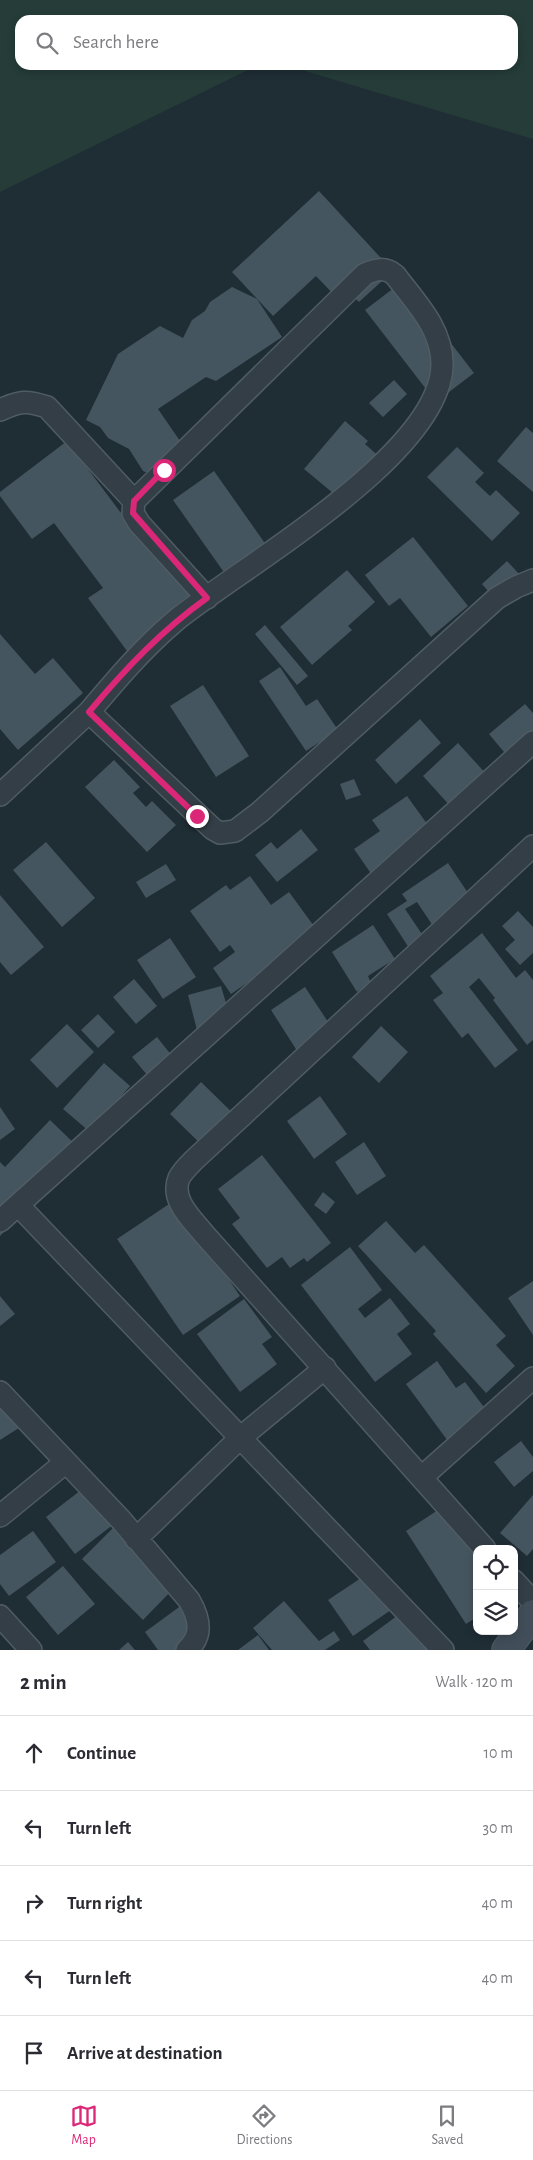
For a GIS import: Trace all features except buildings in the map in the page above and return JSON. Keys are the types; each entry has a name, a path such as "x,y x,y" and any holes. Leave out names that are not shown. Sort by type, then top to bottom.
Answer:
{"main road":[{"path":"506,1650 533,1614"}],"street":[{"path":"0,795 89,712 145,649 175,621 207,598 346,496 382,465 430,408 439,385 442,366 440,340 432,325 395,274 384,269 373,270 365,274 134,501 133,513 139,523 207,598"},
{"path":"0,410 18,402 29,401 47,407 134,501"},
{"path":"89,712 197,816 220,833 230,832 260,812 497,598 533,580"},
{"path":"0,1221 533,742"},
{"path":"482,1545 204,1234 182,1206 178,1197 179,1177 194,1160 533,846"},
{"path":"18,1206 443,1650"},
{"path":"136,1539 240,1438 325,1368"},
{"path":"422,1478 533,1378"},
{"path":"0,1392 136,1539 189,1600 197,1613 197,1636 187,1650"},
{"path":"0,1516 66,1462"},
{"path":"518,1585 533,1602"},
{"path":"0,1616 31,1650"}],"green space":[{"path":"0,0 533,0 533,139 302,70 518,70 518,15 15,15 15,70 248,70 0,192"}],"route":[{"path":"164,470 134,501 133,513 139,523 207,598 175,621 145,649 89,712 197,816"}]}
